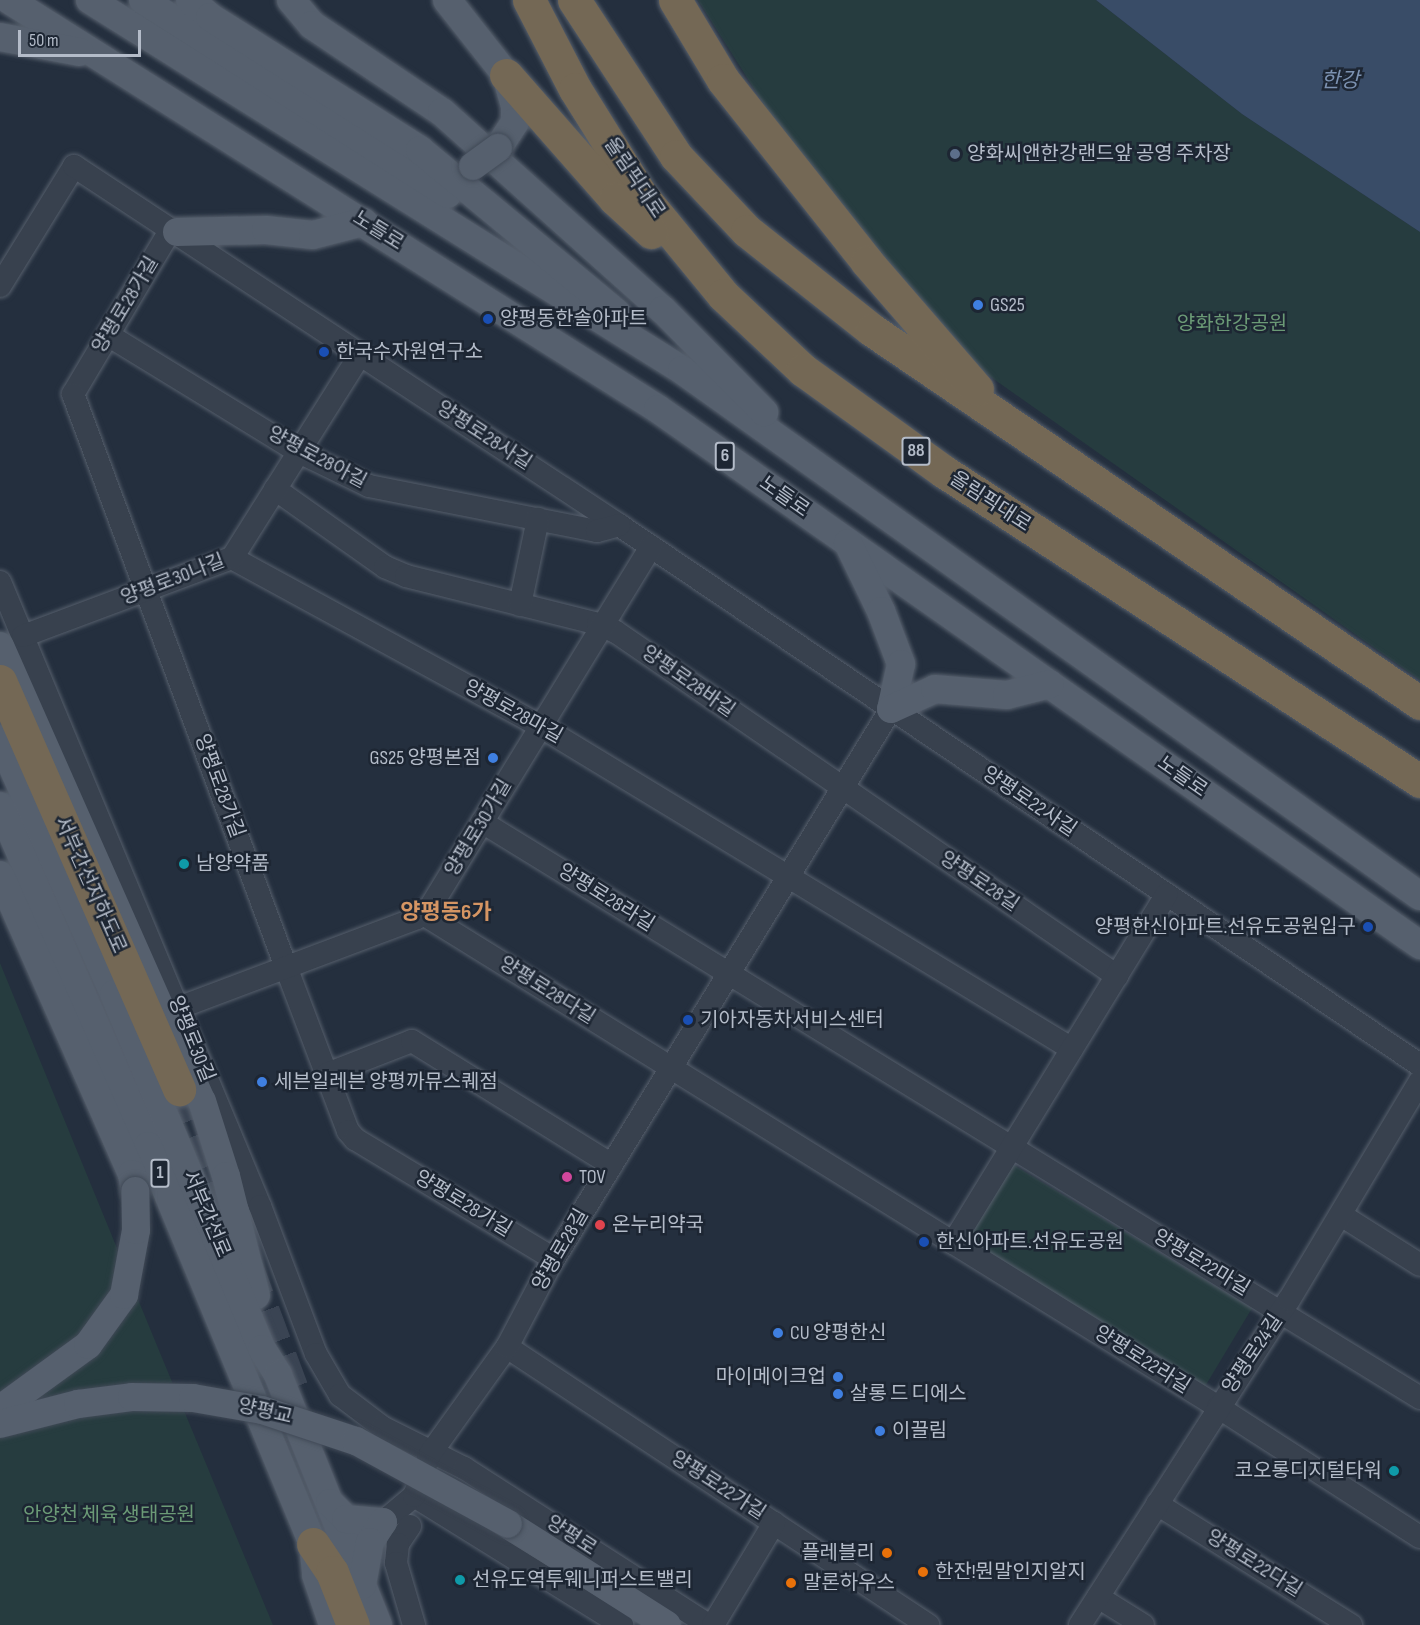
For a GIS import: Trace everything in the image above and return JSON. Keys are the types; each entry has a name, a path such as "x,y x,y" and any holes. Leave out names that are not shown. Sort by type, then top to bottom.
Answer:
{"highway":[{"name":"올림픽대로","path":"529,0 575,89 641,195 723,295 803,370 943,471 1420,781"},
{"path":"574,0 676,156 747,231 872,330 1420,703"},
{"path":"675,0 723,80 867,262 1004,421"},
{"path":"506,75 615,199 723,295"},
{"name":"서부간선지하도로","path":"0,681 179,1089"},
{"path":"313,1544 332,1572 353,1625"}],"main road":[{"name":"노들로","path":"9,0 658,409 1420,945"},
{"name":"노들로","path":"90,0 681,370 1420,896"},
{"path":"143,0 574,276"},
{"path":"190,0 210,17 420,150 574,276 681,370"},
{"path":"291,0 312,26 442,112 663,310 818,467"},
{"path":"420,150 453,164 473,166 498,148 515,122 515,106 506,75 447,0"},
{"path":"0,36 98,56"},
{"path":"174,231 266,230 313,235 363,222"},
{"path":"847,542 881,611 901,664 891,709"},
{"path":"12,641 202,1101 273,1345 278,1375"},
{"path":"891,709 935,689 1007,695 1050,684"},
{"name":"서부간선로","path":"0,739 109,984 262,1349 278,1375 378,1625"},
{"name":"서부간선로","path":"0,806 153,1157 313,1544 316,1575 333,1625"},
{"path":"0,875 129,1167 135,1191 136,1230 124,1295 88,1345 0,1409"},
{"name":"양평교","path":"0,1425 78,1404 132,1397 194,1398 262,1410 356,1440 508,1524"},
{"path":"330,1503 346,1519 397,1524"},
{"path":"362,1585 370,1542 397,1524"},
{"name":"양평로","path":"508,1524 668,1625"}],"street":[{"name":"양평로28사길","path":"0,286 74,166 619,525 891,709"},
{"name":"양평로28가길","path":"174,231 73,394 348,1131 355,1139 554,1259"},
{"name":"양평로28아길","path":"108,335 299,452 369,486 597,531 619,525"},
{"name":"양평로30나길","path":"12,641 232,558 360,355"},
{"name":"양평로28바길","path":"275,489 385,567 406,576 601,626 842,788"},
{"path":"520,605 538,519"},
{"name":"양평로30가길","path":"423,914 651,547"},
{"name":"양평로28마길","path":"232,558 540,726 788,878"},
{"name":"양평로30길","path":"0,582 12,641 178,1008 329,1378 354,1409 430,1454"},
{"name":"양평로28길","path":"414,1497 430,1454 507,1347 554,1259 891,709"},
{"name":"양평로22사길","path":"891,709 1420,1065"},
{"name":"양평로28길","path":"842,788 1117,976"},
{"name":"양평로28라길","path":"482,822 729,974"},
{"path":"788,878 858,916 1072,1049"},
{"path":"953,1243 1167,894"},
{"path":"178,1008 423,914"},
{"name":"양평로28다길","path":"423,914 671,1068"},
{"name":"양평로22마길","path":"729,974 1420,1398"},
{"path":"327,1074 412,1041 612,1165"},
{"name":"양평로22라길","path":"671,1068 1218,1407 1420,1537"},
{"name":"양평로24길","path":"1080,1625 1341,1215 1420,1081"},
{"path":"1341,1215 1420,1265"},
{"name":"양평로22가길","path":"507,1347 928,1625"},
{"name":"양평로","path":"430,1454 464,1468 709,1625"},
{"path":"414,1625 396,1563 397,1524 414,1497 622,1625"},
{"name":"양평로22다길","path":"1157,1504 1351,1625"},
{"path":"713,1625 774,1523"},
{"path":"1098,1597 1143,1625"}],"green space":[{"name":"양화한강공원","path":"698,0 1096,0 1242,114 1420,232 1420,680 954,351 782,133"},
{"name":"안양천 체육 생태공원","path":"0,963 158,1348 273,1625 0,1625"},
{"path":"1012,1164 1252,1308 1202,1392 962,1248"}],"water":[{"name":"한강","path":"1096,0 1420,0 1420,232 1242,114"}],"tunnel":[{"path":"179,1089 220,1197"},
{"path":"246,1265 292,1388"}],"place":[{"name":"양화씨앤한강랜드앞 공영 주차장","path":"955,154"},
{"name":"GS25","path":"978,305"},
{"name":"양평동한솔아파트","path":"488,319"},
{"name":"한국수자원연구소","path":"324,352"},
{"name":"GS25 양평본점","path":"493,758"},
{"name":"남양약품","path":"184,864"},
{"name":"양평한신아파트.선유도공원입구","path":"1368,927"},
{"name":"기아자동차서비스센터","path":"688,1020"},
{"name":"세븐일레븐 양평까뮤스퀘점","path":"262,1082"},
{"name":"TOV","path":"567,1177"},
{"name":"온누리약국","path":"600,1225"},
{"name":"한신아파트.선유도공원","path":"924,1242"},
{"name":"CU 양평한신","path":"778,1333"},
{"name":"마이메이크업","path":"838,1377"},
{"name":"살롱 드 디에스","path":"838,1394"},
{"name":"이끌림","path":"880,1431"},
{"name":"코오롱디지털타워","path":"1394,1471"},
{"name":"플레블리","path":"887,1553"},
{"name":"한잔!뭔말인지알지","path":"923,1572"},
{"name":"선유도역투웨니퍼스트밸리","path":"460,1580"},
{"name":"말론하우스","path":"791,1583"}],"district":[{"name":"양평동6가","path":"446,913"}]}
